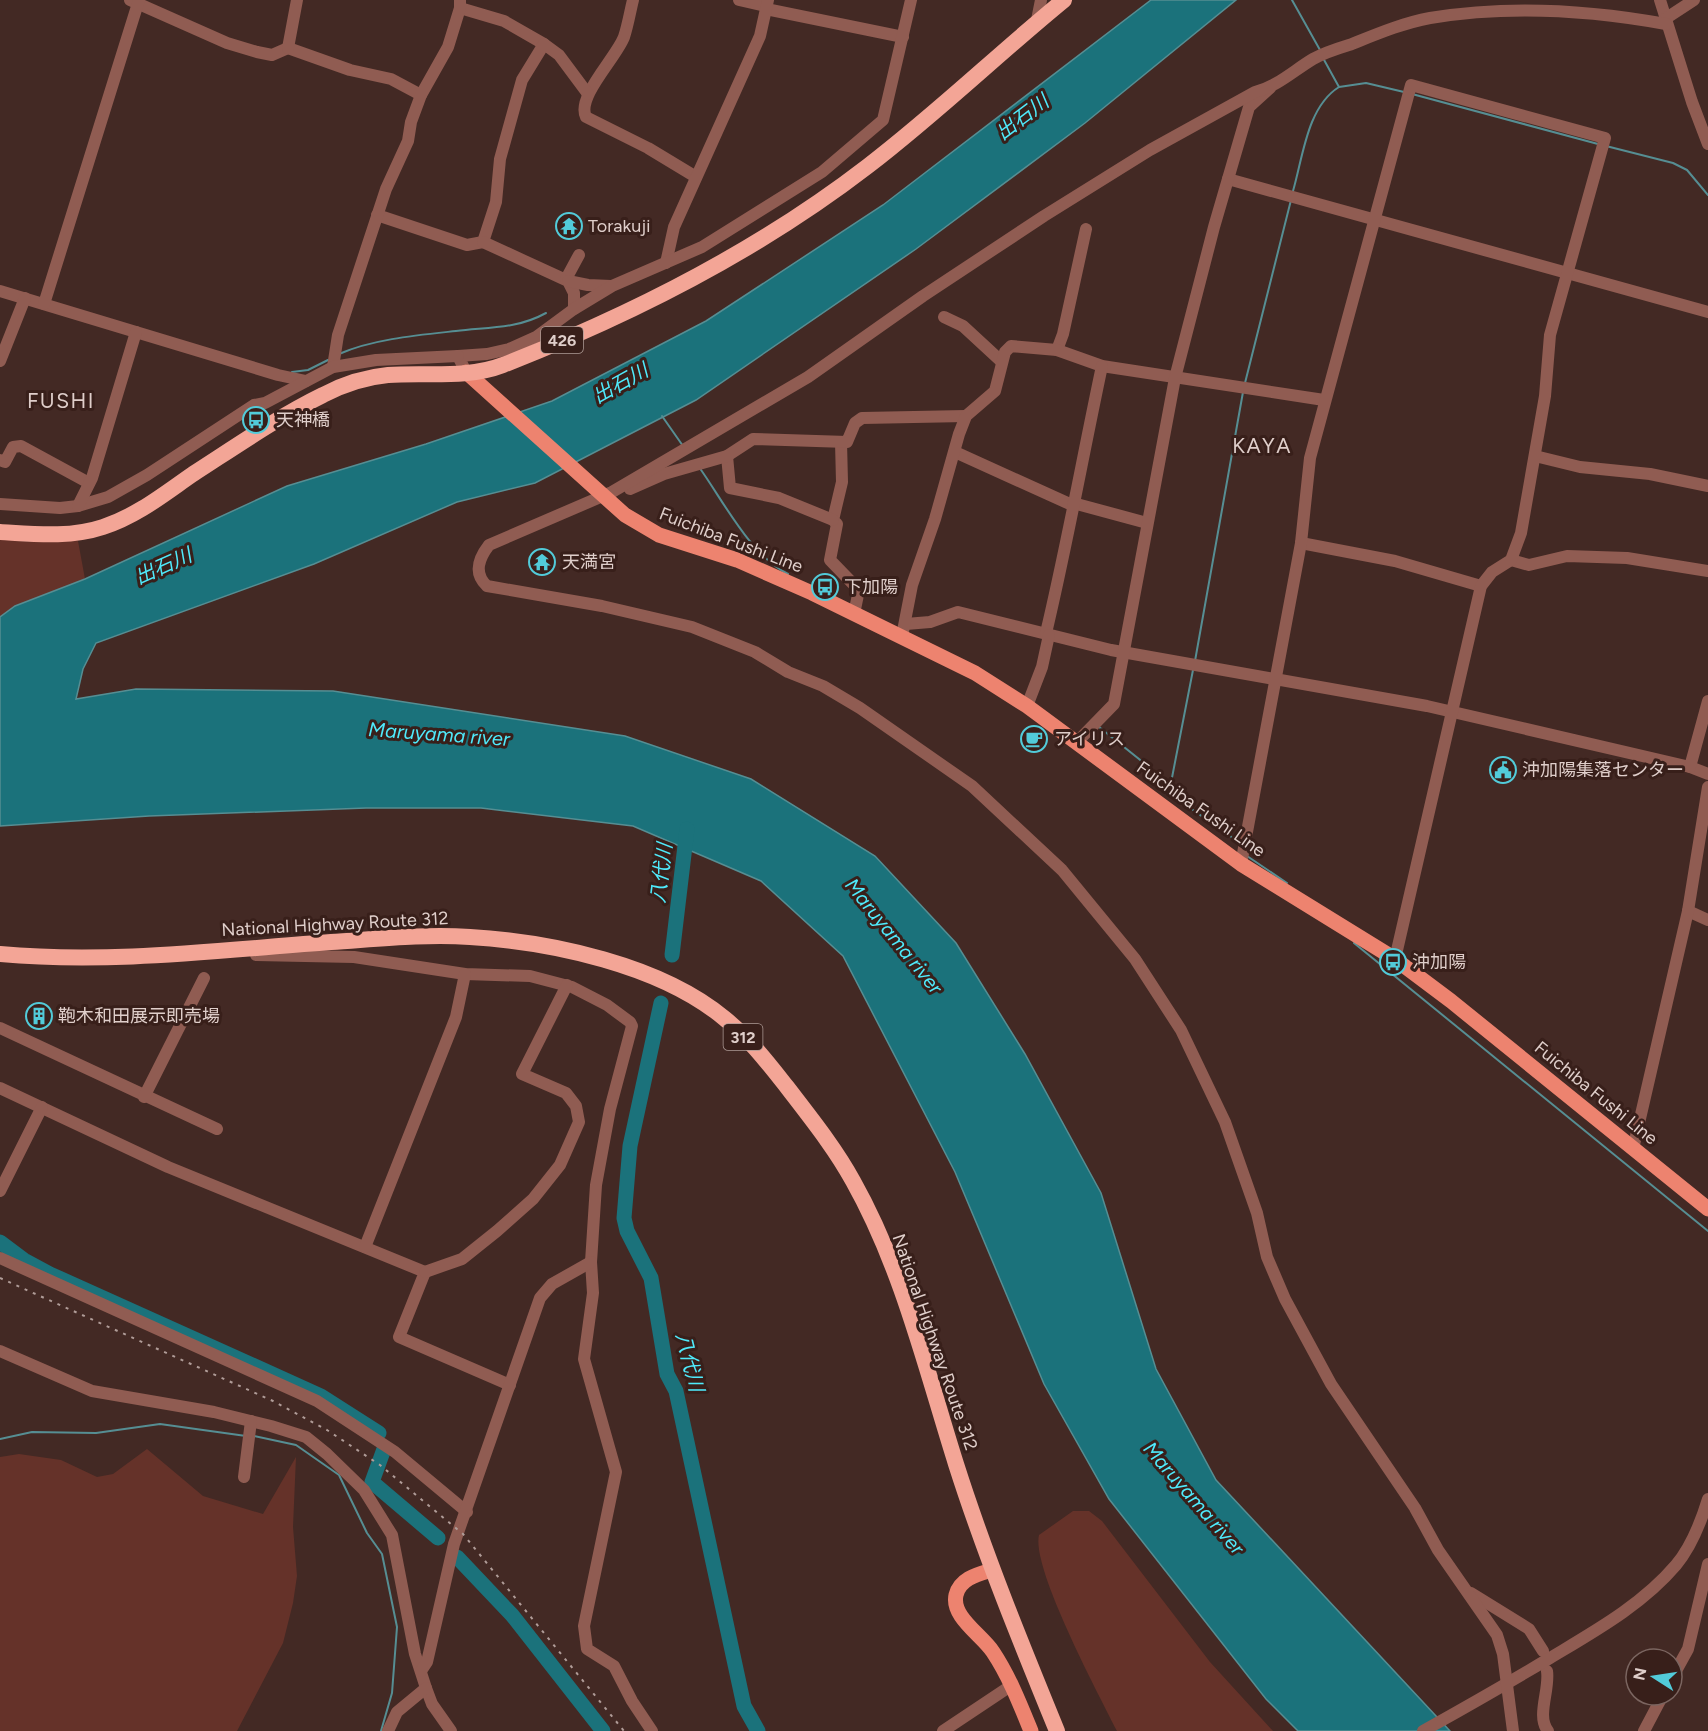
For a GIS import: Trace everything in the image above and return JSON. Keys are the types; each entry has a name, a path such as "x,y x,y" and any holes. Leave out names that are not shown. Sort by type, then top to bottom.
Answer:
{"highway":[{"name":"426","path":"0,532 58,535 104,527 158,500 208,465 325,394 356,382 388,375 466,372 500,367 584,330 738,253 867,167 917,128 1064,0"},
{"name":"National Highway Route 312","path":"0,954 116,958 419,936 470,937 516,942 571,952 633,971 669,986 724,1018 772,1069 803,1107 833,1150 863,1200 901,1291 992,1569 1057,1731"}],"main road":[{"name":"Fuichiba Fushi Line","path":"466,372 603,492 625,515 659,535 737,560 854,614 903,631 1027,706 1241,864 1395,959 1451,1001 1708,1209"},
{"path":"992,1569 970,1577 962,1584 956,1594 956,1606 992,1651 1012,1685 1031,1731"}],"street":[{"path":"288,48 297,0"},
{"path":"633,0 623,38 588,94 584,113 586,117 648,148 666,162 696,177"},
{"path":"739,0 903,37"},
{"path":"0,504 39,508 78,506 108,497 147,475 254,405 265,403 333,367 376,360 487,354 509,349 543,333 574,309 612,286 718,238 822,172 884,120 911,0"},
{"path":"1036,24 1041,0"},
{"path":"1660,0 1708,144"},
{"path":"1077,742 1114,704 1175,378 1249,107 1271,88 1314,58 1378,33 1428,18 1492,11 1590,12 1666,21 1694,0"},
{"path":"44,304 136,1 227,43 272,55 288,48 350,70 391,79 421,95"},
{"path":"333,367 338,335 377,215 408,141 411,122 421,95 448,47 460,4 504,21 559,54 588,94"},
{"path":"666,263 674,227 760,36 767,5"},
{"path":"483,242 496,202 500,159 522,80 544,44"},
{"path":"1241,864 1301,543 1310,458 1411,86 1605,138 1550,335 1545,396 1521,532 1511,560 1492,572 1481,586 1395,959"},
{"path":"1271,88 1255,92 1150,150 923,296 808,377 603,492 489,545 479,562 482,581 487,586 602,606 692,627 755,652 788,672 823,686 972,786 1049,855 1083,893 1135,959 1181,1030 1225,1122 1257,1213 1267,1257 1285,1299 1331,1384 1415,1508 1438,1550 1497,1635 1513,1731"},
{"path":"1228,179 1708,312"},
{"path":"377,215 467,245 483,242 567,280 588,285 612,286"},
{"path":"1057,350 1063,334 1086,229"},
{"path":"567,280 579,255"},
{"path":"567,280 574,293 574,309"},
{"path":"0,291 306,381"},
{"path":"0,361 25,298"},
{"path":"944,317 963,326 1002,362"},
{"path":"78,506 88,483 136,332"},
{"path":"1324,400 1102,366 1057,350 1011,346 1002,362 995,391 966,416 912,585 903,631 958,612 995,623 1125,651 1452,712 1690,767 1708,774"},
{"path":"458,356 466,372"},
{"path":"1027,706 1038,678 1102,366"},
{"path":"603,492 623,492 664,474 727,456 753,439 847,442 855,423 861,418 966,416"},
{"path":"833,520 842,482 841,442"},
{"path":"0,460 5,462 13,447 21,446 88,483"},
{"path":"955,452 1072,504 1147,523"},
{"path":"727,456 730,488 779,498 833,520 837,524 830,560 859,590 854,614"},
{"path":"1535,456 1580,467 1650,474 1708,486"},
{"path":"1301,543 1395,561 1481,586"},
{"path":"1511,560 1529,565 1567,556 1627,558 1708,571"},
{"path":"1690,767 1708,700"},
{"path":"1633,1149 1688,911 1708,786"},
{"path":"1688,911 1708,920"},
{"path":"242,949 252,955 354,957 465,974 530,976 567,985 621,1013 632,1026 610,1109 596,1185 591,1262 593,1293 584,1359 616,1472 584,1626 584,1639 587,1649 614,1666 632,1701 652,1731"},
{"path":"364,1247 456,1017 465,974"},
{"path":"144,1097 204,978"},
{"path":"0,1088 168,1167 425,1272 462,1258 497,1232 533,1199 561,1161 579,1122 576,1106 566,1093 522,1074 567,985"},
{"path":"0,1028 217,1129"},
{"path":"0,1191 42,1107"},
{"path":"0,1258 317,1401 395,1452 467,1512"},
{"path":"421,1671 427,1662 454,1544 540,1298 552,1284 591,1262"},
{"path":"425,1272 399,1337 510,1385"},
{"path":"0,1351 92,1390 251,1421 306,1437 350,1474 364,1490 392,1535 426,1688 432,1704 451,1731"},
{"path":"244,1477 251,1421"},
{"path":"1423,1731 1616,1618 1651,1589 1676,1564 1695,1534 1708,1499"},
{"path":"1695,1534 1708,1538"},
{"path":"1684,1656 1688,1649 1708,1564"},
{"path":"1469,1592 1529,1629 1542,1652"},
{"path":"1547,1671 1548,1685 1543,1718 1548,1731"},
{"path":"943,1731 1012,1685"},
{"path":"388,1731 397,1712 426,1688"},
{"path":"1644,1731 1657,1707"}],"shaded area":[{"path":"0,539 28,542 78,541 85,579 15,606 0,617"},
{"path":"147,1449 203,1496 263,1514 296,1457 293,1527 297,1576 283,1643 237,1731 0,1731 0,1457 19,1454 61,1460 97,1477 113,1474"},
{"path":"1073,1511 1089,1511 1102,1521 1210,1662 1273,1731 1117,1731 1055,1602 1039,1551 1039,1535"}],"water":[{"path":"1151,0 1236,0 1085,123 916,249 696,400 535,483 457,502 314,564 96,643 83,669 76,699 136,689 333,691 625,736 751,779 875,856 956,943 1025,1054 1101,1193 1156,1369 1216,1480 1450,1731 1298,1731 1266,1699 1109,1499 1044,1384 955,1172 843,956 761,881 633,826 481,808 366,808 149,816 0,826 0,617 15,606 85,579 287,486 426,444 552,401 706,321 883,205"}],"waterway":[{"path":"1292,0 1320,50"},
{"path":"1323,58 1339,87 1366,83 1404,92"},
{"path":"1293,191 1313,120 1328,96 1339,87"},
{"path":"1412,94 1598,144"},
{"path":"1606,146 1673,163 1687,170 1708,195"},
{"path":"1245,383 1291,200"},
{"path":"339,354 396,338 513,325 546,313"},
{"path":"292,372 308,370 328,360"},
{"path":"1195,661 1243,392"},
{"path":"662,416 683,446"},
{"path":"699,467 750,541 774,565 788,574"},
{"path":"1169,793 1193,670"},
{"path":"1099,727 1149,767 1146,777 1240,843"},
{"name":"八代川","path":"672,955 687,829"},
{"path":"1247,856 1287,883"},
{"path":"1354,943 1708,1231"},
{"name":"八代川","path":"661,1003 630,1146 624,1218 627,1231 651,1278 667,1374 676,1391 744,1706 758,1731"},
{"path":"0,1242 24,1260 50,1274 321,1396 379,1433"},
{"path":"0,1439 32,1432 96,1433 160,1424 246,1436"},
{"path":"254,1436 296,1445 339,1475 367,1533 382,1554 397,1627 392,1693 381,1731"},
{"path":"384,1449 372,1482 438,1538"},
{"path":"457,1557 512,1615 603,1731"}],"railway":[{"path":"0,1278 273,1401 327,1430 380,1465 463,1534 624,1731"}],"place":[{"name":"Torakuji","path":"569,226"},
{"name":"天神橋","path":"256,420"},
{"name":"天満宮","path":"542,562"},
{"name":"下加陽","path":"825,587"},
{"name":"アイリス","path":"1034,739"},
{"name":"沖加陽集落センター","path":"1503,770"},
{"name":"沖加陽","path":"1393,962"},
{"name":"鞄木和田展示即売場","path":"39,1016"}],"district":[{"name":"FUSHI","path":"61,400"},
{"name":"KAYA","path":"1262,445"}],"water label":[{"name":"出石川","path":"1022,117"},
{"name":"出石川","path":"620,383"},
{"name":"出石川","path":"163,566"},
{"name":"Maruyama river","path":"439,734"},
{"name":"Maruyama river","path":"894,936"},
{"name":"Maruyama river","path":"1194,1498"}]}
